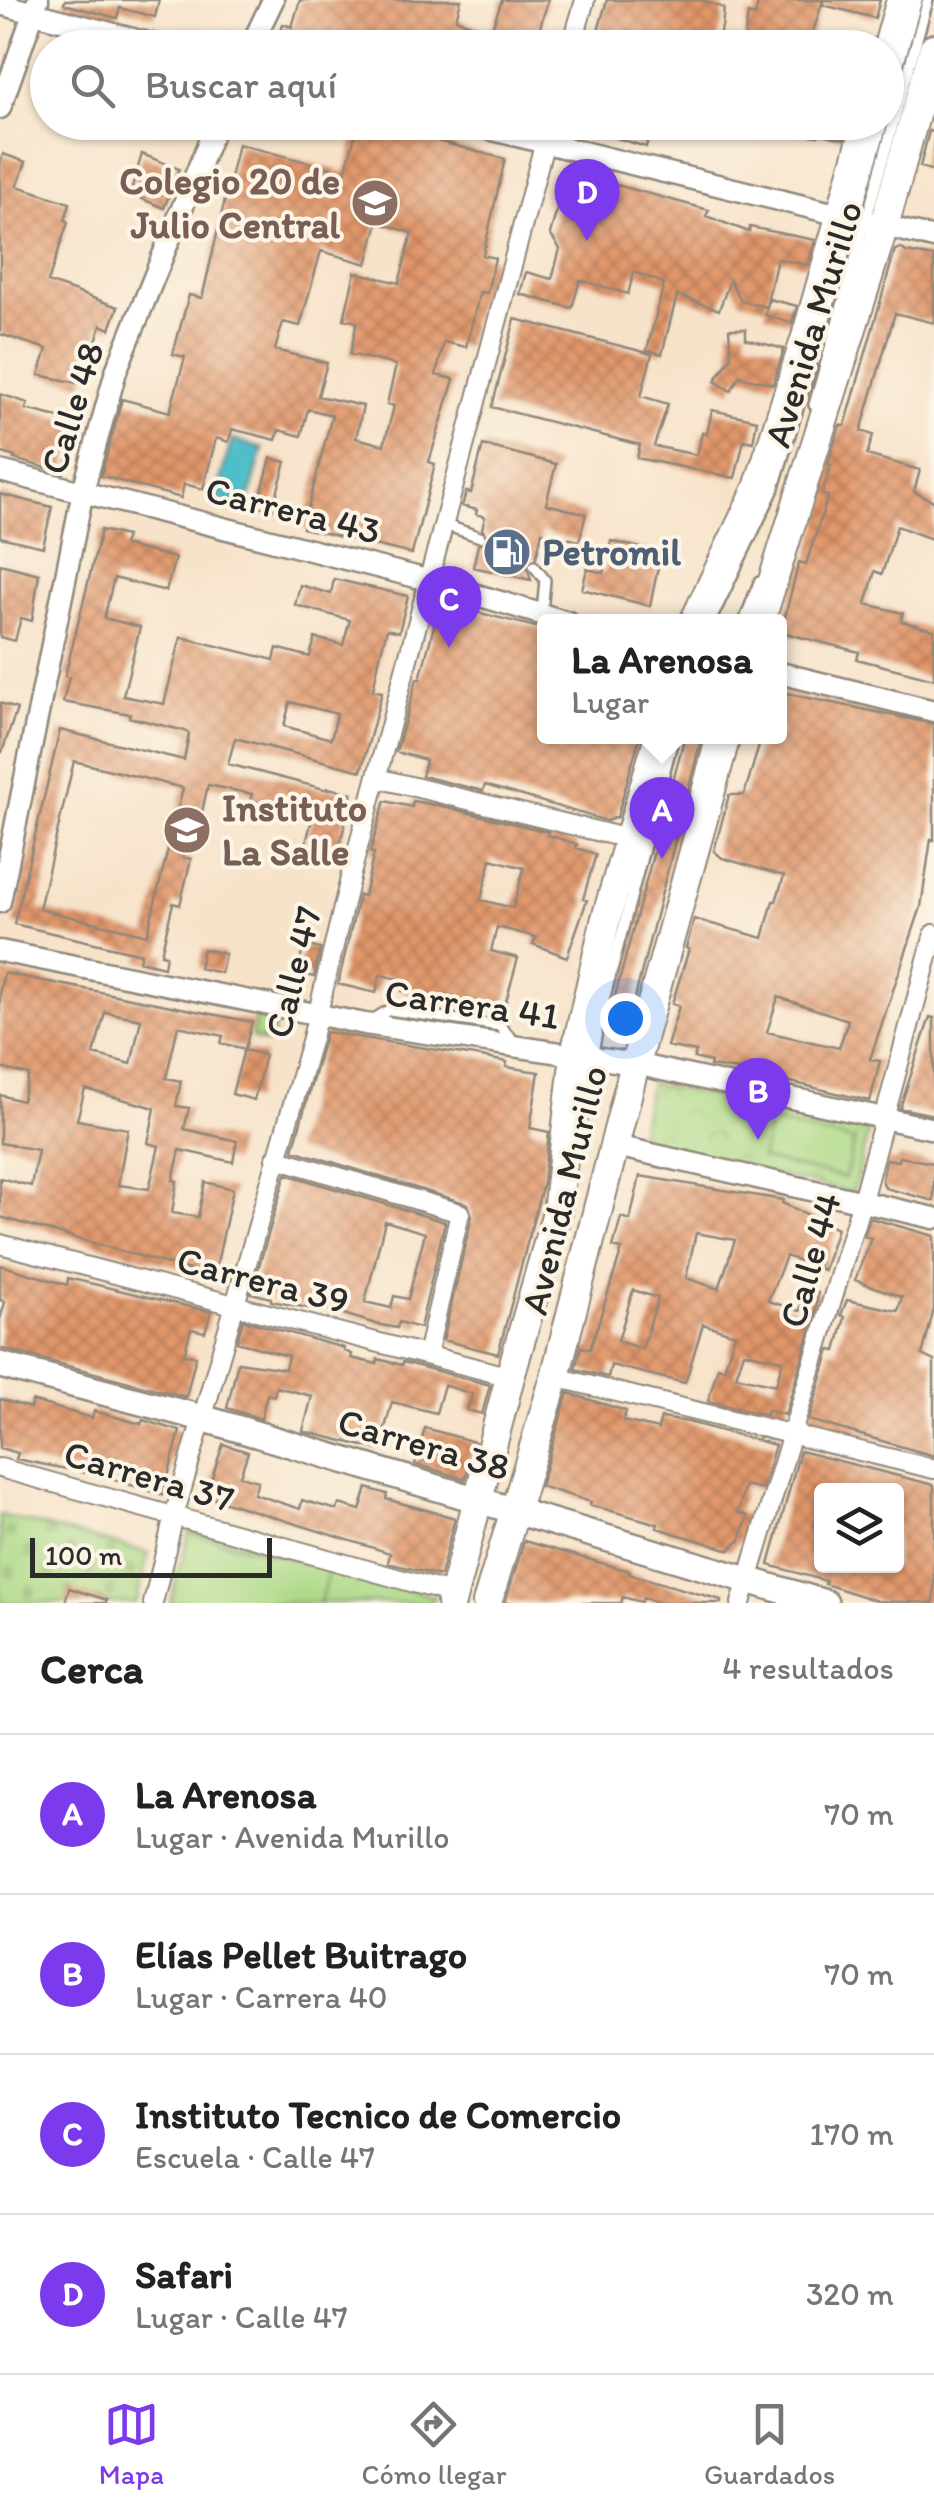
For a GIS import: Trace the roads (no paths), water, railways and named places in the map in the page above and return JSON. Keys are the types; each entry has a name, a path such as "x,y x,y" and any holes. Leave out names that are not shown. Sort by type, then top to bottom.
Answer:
{"main road":[{"path":"893,30 901,0"},
{"name":"Avenida Murillo","path":"904,119 934,48"},
{"name":"Avenida Murillo","path":"762,614 861,221 866,140"},
{"name":"Avenida Murillo","path":"698,614 758,488 895,140"},
{"name":"Avenida Murillo","path":"498,1505 510,1376 557,1212 582,1056 629,839 657,744"},
{"name":"Avenida Murillo","path":"468,1599 498,1505 555,1376 616,1146 629,1056 724,744"},
{"name":"Carrera 38","path":"0,1365 202,1418 498,1505 745,1591 825,1603"}],"street":[{"path":"259,30 273,0"},
{"path":"576,30 585,0"},
{"path":"0,4 36,7 109,30"},
{"path":"0,108 36,7"},
{"name":"Calle 48","path":"0,902 82,491 116,370 210,140"},
{"path":"529,140 934,238"},
{"name":"Calle 47","path":"153,1603 174,1516 318,1012 545,140"},
{"name":"Carrera 43","path":"0,470 430,581 542,614"},
{"path":"787,675 934,712"},
{"path":"377,778 629,839"},
{"name":"Calle 44","path":"745,1591 861,1204 934,934"},
{"name":"Carrera 41","path":"0,951 365,1024 582,1056 629,1056 883,1120 934,1129"},
{"path":"616,1146 934,1218"},
{"path":"276,1158 460,1213 427,1355"},
{"name":"Carrera 39","path":"0,1244 510,1376"},
{"path":"555,1376 934,1468"},
{"name":"Carrera 37","path":"0,1468 468,1599"}],"lane":[{"path":"904,45 917,0"},
{"path":"904,79 928,0"},
{"path":"810,422 878,140"},
{"path":"819,340 886,140"},
{"path":"714,614 767,506 813,359"},
{"path":"770,551 804,441"},
{"path":"444,525 480,536"},
{"path":"534,566 544,580 542,614"},
{"path":"747,614 764,569"},
{"path":"578,1142 582,1056 672,744"},
{"path":"688,822 709,744"},
{"path":"522,1444 629,1056"},
{"path":"498,1505 571,1196"}],"water":[{"path":"232,439 263,448 247,507 215,498"}],"place":[{"name":"Colegio 20 de Julio Central","path":"375,203"},
{"name":"Safari","path":"587,241"},
{"name":"Petromil","path":"507,552"},
{"name":"Instituto Tecnico de Comercio","path":"449,648"},
{"name":"Instituto La Salle","path":"187,830"},
{"name":"La Arenosa","path":"662,859"},
{"name":"Elías Pellet Buitrago","path":"758,1140"}]}
